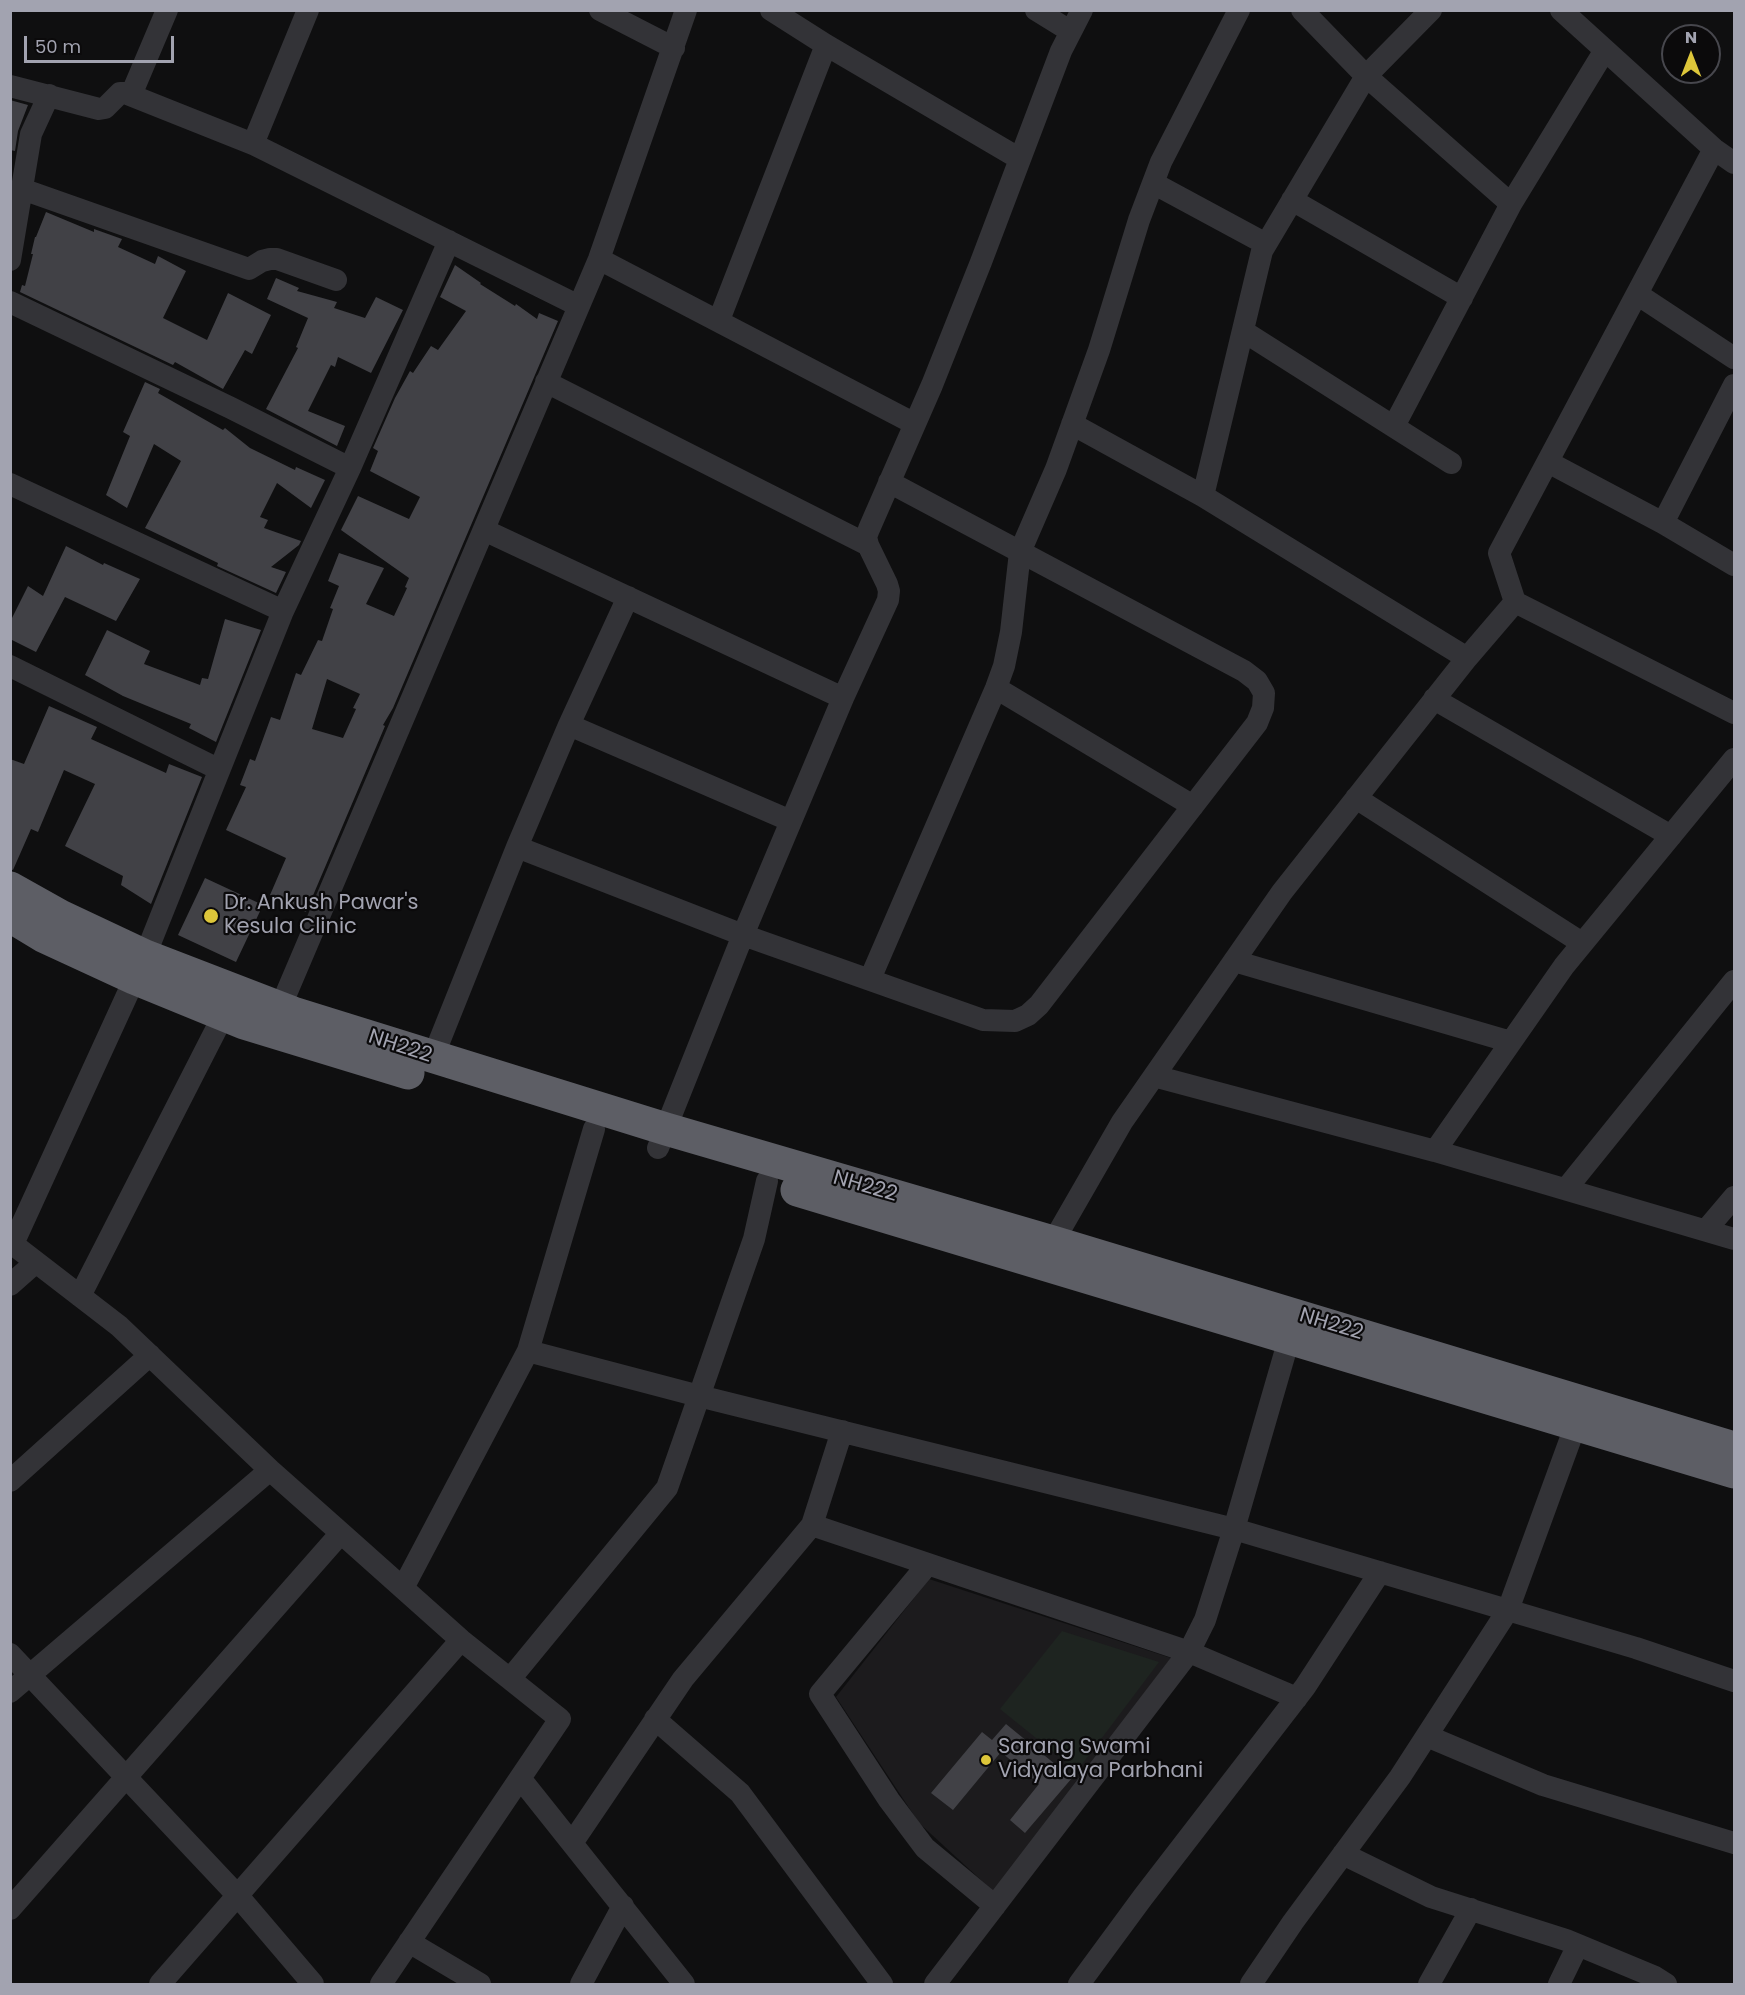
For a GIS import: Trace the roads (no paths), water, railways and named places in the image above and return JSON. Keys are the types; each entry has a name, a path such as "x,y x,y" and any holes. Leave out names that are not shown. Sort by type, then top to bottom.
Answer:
{"highway":[{"name":"NH222","path":"10,888 60,916 140,967 244,1023 594,1129 662,1138 1053,1242 1580,1413 1734,1472"},
{"name":"NH222","path":"10,916 43,936 433,1057 662,1138 767,1181 1289,1339 1580,1413 1734,1448"}],"street":[{"path":"131,96 167,10"},
{"path":"253,144 308,10"},
{"path":"600,10 674,48"},
{"path":"280,1008 579,306 598,259 686,10"},
{"path":"771,10 1020,159"},
{"path":"1036,10 1070,31"},
{"path":"662,1138 743,935 843,698 888,600 887,584 866,537 981,262 1070,31 1082,10"},
{"path":"870,980 996,688 1006,658 1011,632 1020,552 1056,469 1099,350 1139,220 1153,183 1184,115 1239,10"},
{"path":"1302,10 1366,76 1511,204"},
{"path":"1203,496 1262,251 1366,76 1431,10"},
{"path":"1561,10 1714,149 1734,163"},
{"path":"719,320 826,45"},
{"path":"1394,426 1511,204 1605,50"},
{"path":"10,86 99,109 105,108 120,93 131,96 253,144 579,306"},
{"path":"10,260 31,134 49,95"},
{"path":"1714,149 1499,553 1515,602 1734,713"},
{"path":"1153,183 1266,244"},
{"path":"22,189 249,269 270,258 336,280"},
{"path":"1292,200 1462,298"},
{"path":"381,1984 560,1719 461,1640 402,1588 270,1470 119,1326 12,1243 140,967 283,611 350,468 449,241"},
{"path":"598,259 915,423"},
{"path":"1637,294 1734,358"},
{"path":"10,302 350,468"},
{"path":"1243,331 1451,463"},
{"path":"546,382 868,545"},
{"path":"1663,523 1734,385"},
{"path":"1072,424 1203,496 1467,658"},
{"path":"1548,462 1663,523 1734,565"},
{"path":"517,847 743,935 983,1020 1015,1021 1028,1015 1039,1005 1257,723 1263,708 1264,693 1257,681 1234,666 889,483"},
{"path":"10,484 283,611"},
{"path":"484,530 843,698"},
{"path":"433,1057 517,847 569,725 628,597"},
{"path":"1053,1242 1122,1122 1282,892 1434,699 1515,602"},
{"path":"10,666 218,769"},
{"path":"996,688 1193,806"},
{"path":"1434,699 1671,836"},
{"path":"569,725 791,821"},
{"path":"1435,1151 1564,966 1734,759"},
{"path":"1356,798 1582,943"},
{"path":"1234,961 1511,1042"},
{"path":"1566,1189 1734,981"},
{"path":"80,1296 224,1014"},
{"path":"1154,1076 1435,1151 1734,1239"},
{"path":"402,1588 528,1351 594,1129"},
{"path":"510,1679 667,1488 754,1239 767,1181"},
{"path":"1706,1230 1734,1197"},
{"path":"10,1285 36,1262"},
{"path":"935,1984 1189,1652 1205,1620 1289,1339"},
{"path":"528,1351 699,1396 1234,1529 1636,1648 1734,1681"},
{"path":"10,1481 150,1355"},
{"path":"1251,1984 1293,1922 1400,1777 1508,1610 1580,1413"},
{"path":"572,1843 682,1678 812,1525 842,1431"},
{"path":"10,1692 270,1470"},
{"path":"812,1525 1189,1652 1297,1698"},
{"path":"10,1909 341,1533"},
{"path":"928,1564 820,1694 889,1800 925,1848 995,1906"},
{"path":"1088,1982 1143,1897 1297,1698 1380,1572"},
{"path":"160,1984 461,1640"},
{"path":"10,1654 238,1896 313,1984"},
{"path":"656,1719 740,1792 882,1984"},
{"path":"1427,1736 1544,1785 1734,1843"},
{"path":"520,1778 684,1984"},
{"path":"1343,1854 1431,1897 1578,1945 1655,1977 1666,1984"},
{"path":"581,1984 623,1906"},
{"path":"1429,1984 1471,1909"},
{"path":"410,1942 480,1984"},
{"path":"1559,1984 1578,1945"}],"place":[{"name":"Dr. Ankush Pawar's Kesula Clinic","path":"211,916"},
{"name":"Sarang Swami Vidyalaya Parbhani","path":"986,1760"}]}
